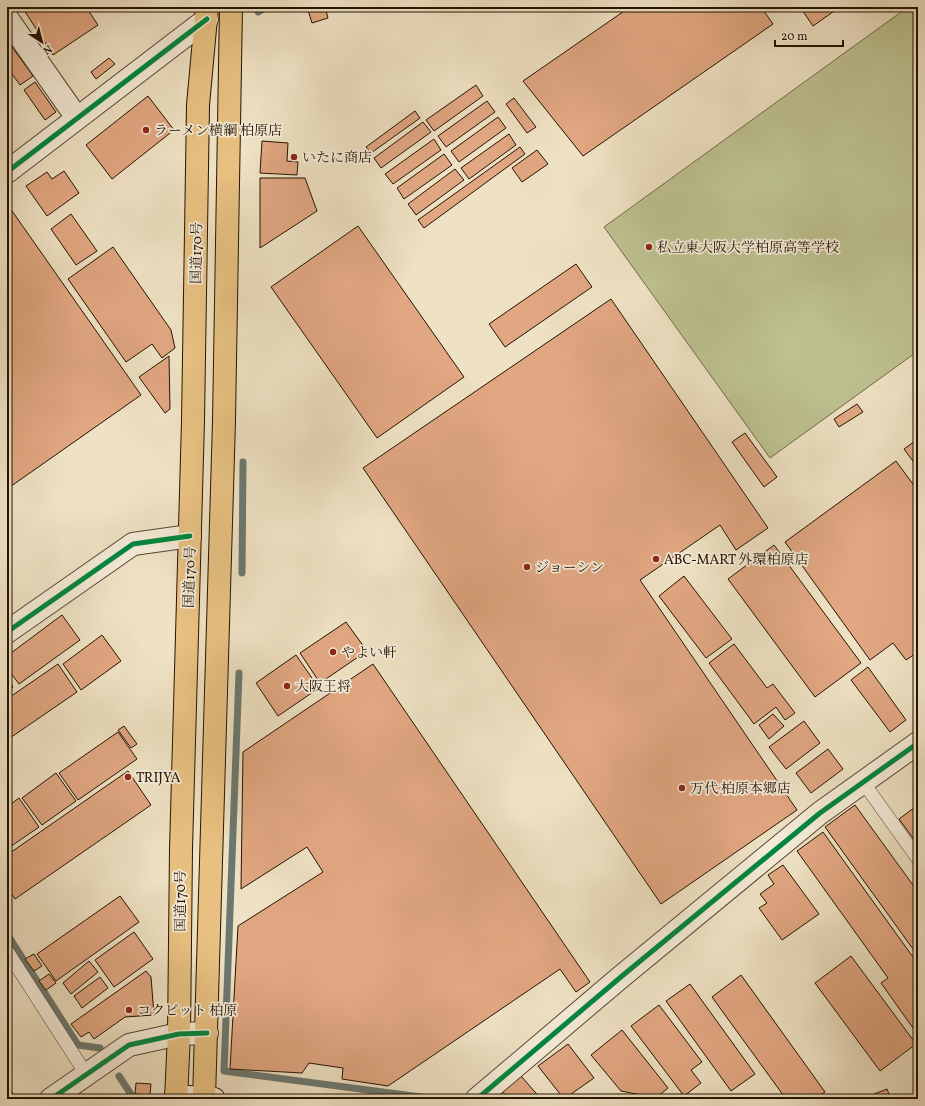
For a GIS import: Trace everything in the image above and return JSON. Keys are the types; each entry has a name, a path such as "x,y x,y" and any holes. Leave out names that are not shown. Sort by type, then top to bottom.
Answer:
{"highway":[{"path":"207,1099 207,1033 224,421 231,7"},
{"name":"国道170号","path":"176,1098 179,1034 181,849 190,536 198,105 207,13"}],"street":[{"path":"7,172 77,118 207,13 231,7"},
{"path":"7,18 77,118"},
{"path":"7,632 133,544 190,536"},
{"path":"477,1099 628,971 820,813 918,743"},
{"path":"51,1099 129,1045 179,1034 207,1033"},
{"path":"176,1098 207,1099"}],"lane":[{"path":"863,782 918,859"},
{"path":"7,951 86,1074"}],"green space":[{"path":"908,7 918,7 918,351 770,458 604,227"}],"building":[{"path":"22,7 86,7 98,25 53,55"},
{"path":"307,7 325,7 328,18 312,23"},
{"path":"630,7 761,7 773,24 583,156 523,81"},
{"path":"800,7 840,7 813,26"},
{"path":"12,47 33,76 20,85 7,67 7,51"},
{"path":"109,58 115,64 96,79 91,72"},
{"path":"35,82 56,112 45,120 24,90"},
{"path":"476,85 483,96 434,131 426,120"},
{"path":"148,96 174,130 112,179 86,145"},
{"path":"514,98 536,127 527,133 506,104"},
{"path":"487,101 495,112 446,147 438,136"},
{"path":"415,111 420,118 371,153 366,147"},
{"path":"498,117 506,128 459,162 451,151"},
{"path":"423,122 431,132 381,168 374,158"},
{"path":"509,134 516,145 469,179 461,168"},
{"path":"434,139 441,150 393,184 385,174"},
{"path":"262,141 288,143 287,161 298,162 297,175 260,173"},
{"path":"520,147 525,154 424,228 418,220"},
{"path":"537,150 548,164 522,182 512,168"},
{"path":"444,154 452,165 404,199 397,188"},
{"path":"455,169 464,180 416,215 408,204"},
{"path":"64,171 79,193 47,216 26,186 47,172 52,179"},
{"path":"260,178 305,178 317,211 260,248"},
{"path":"10,208 141,395 7,489 7,210"},
{"path":"71,214 97,251 76,265 51,229"},
{"path":"358,226 464,377 377,438 271,287"},
{"path":"113,247 171,330 175,348 162,358 152,344 126,362 68,279"},
{"path":"576,264 592,287 505,347 489,324"},
{"path":"611,299 768,528 736,550 720,525 640,580 797,810 661,904 363,468"},
{"path":"169,356 170,409 165,413 139,377"},
{"path":"857,404 863,412 839,427 834,419"},
{"path":"745,433 777,477 764,487 732,442"},
{"path":"918,439 918,468 904,449"},
{"path":"896,461 918,491 918,652 906,660 893,643 870,660 785,542"},
{"path":"774,545 861,663 815,697 728,579"},
{"path":"684,576 732,639 706,658 659,596"},
{"path":"62,615 80,640 19,684 7,668 7,656"},
{"path":"346,622 367,651 320,683 300,653"},
{"path":"102,635 121,661 81,690 63,664"},
{"path":"734,644 767,688 773,684 795,713 785,720 776,707 754,724 709,663"},
{"path":"296,655 319,688 278,716 256,683"},
{"path":"58,664 77,692 7,740 7,699"},
{"path":"373,664 590,982 576,992 560,969 388,1086 342,1079 343,1068 309,1063 302,1073 230,1069 238,926 323,872 307,847 241,889 243,752"},
{"path":"868,667 906,720 890,732 851,680"},
{"path":"7,678 13,687 7,691"},
{"path":"773,714 784,726 769,739 759,725"},
{"path":"804,721 820,743 786,769 769,747"},
{"path":"124,726 137,744 131,748 118,730"},
{"path":"118,732 137,759 78,800 59,773"},
{"path":"828,749 843,769 811,793 796,773"},
{"path":"128,771 151,805 15,899 7,887 7,855"},
{"path":"56,773 76,801 42,825 22,798"},
{"path":"19,798 39,827 7,849 7,807"},
{"path":"855,805 918,892 918,956 825,827"},
{"path":"918,805 918,845 899,819"},
{"path":"823,832 918,964 918,1035 881,983 888,978 797,851"},
{"path":"783,865 819,914 782,940 759,908 767,903 760,894 774,884 768,875"},
{"path":"120,896 139,922 56,981 37,954"},
{"path":"134,932 153,959 114,987 95,960"},
{"path":"34,954 42,966 34,971 25,959"},
{"path":"851,956 916,1044 880,1071 815,983"},
{"path":"89,961 98,972 71,994 63,983"},
{"path":"146,971 151,977 154,1015 125,1017 94,1039 89,1032 81,1037 71,1024"},
{"path":"49,974 56,983 46,990 39,981"},
{"path":"741,975 825,1092 815,1099 786,1099 712,997"},
{"path":"100,977 108,988 82,1008 74,996"},
{"path":"690,984 755,1074 731,1091 666,1001"},
{"path":"659,1005 702,1062 691,1070 701,1083 684,1096 631,1026"},
{"path":"622,1030 668,1088 656,1098 621,1091 591,1055"},
{"path":"568,1044 594,1078 564,1099 538,1066"},
{"path":"521,1076 541,1099 509,1099 502,1091"},
{"path":"136,1083 151,1084 150,1095 135,1094"},
{"path":"7,1085 16,1098 7,1099"},
{"path":"887,1089 891,1099 876,1099 874,1094"}],"waterway":[{"path":"258,12 266,7"},
{"path":"242,573 243,462"},
{"path":"239,673 224,1071 436,1099"},
{"path":"7,934 78,1045 100,1048"},
{"path":"119,1076 134,1099"}],"cycle path":[{"path":"7,172 207,19"},
{"path":"7,632 133,544 190,536"},
{"path":"477,1099 622,976 820,813 918,743"},
{"path":"51,1099 129,1045 179,1034 207,1033"}],"place":[{"name":"ラーメン横綱 柏原店","path":"146,130"},
{"name":"いたに商店","path":"294,157"},
{"name":"私立東大阪大学柏原高等学校","path":"649,247"},
{"name":"ABC-MART 外環柏原店","path":"656,559"},
{"name":"ジョーシン","path":"527,567"},
{"name":"やよい軒","path":"333,652"},
{"name":"大阪王将","path":"287,686"},
{"name":"TRIJYA","path":"128,777"},
{"name":"万代 柏原本郷店","path":"682,788"},
{"name":"コクピット 柏原","path":"129,1010"}]}
